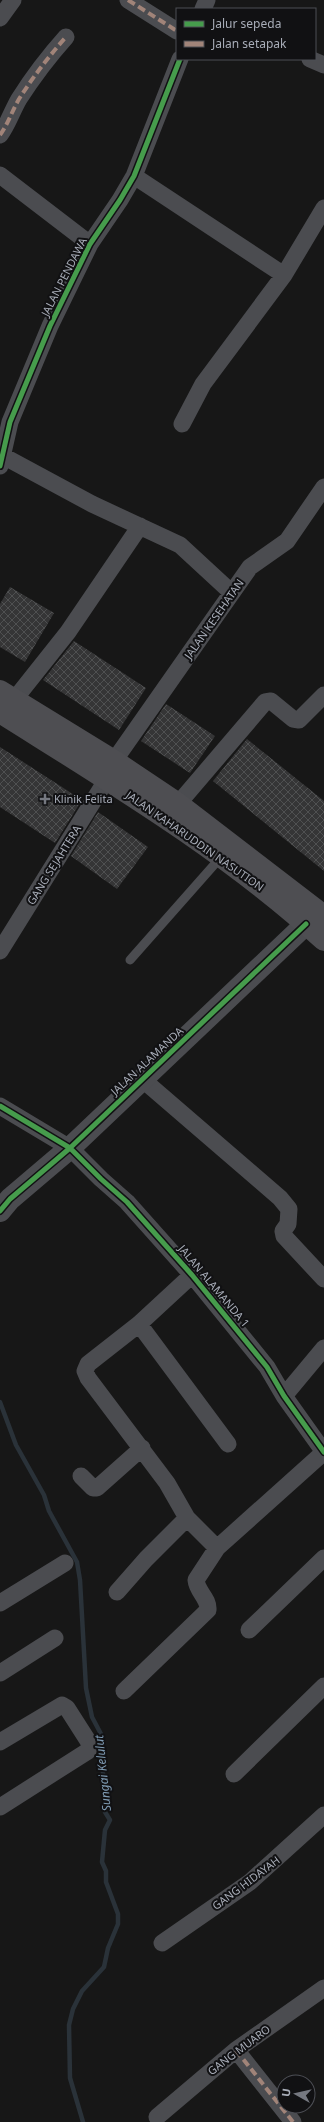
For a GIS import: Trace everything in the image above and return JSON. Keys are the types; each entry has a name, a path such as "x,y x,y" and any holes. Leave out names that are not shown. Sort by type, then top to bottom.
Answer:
{"highway":[{"name":"JALAN KAHARUDDIN NASUTION","path":"5,701 111,770 221,857 315,920"},
{"name":"JALAN KAHARUDDIN NASUTION","path":"111,770 178,804 315,920 324,940"}],"street":[{"path":"0,18 13,0"},
{"path":"128,0 176,30"},
{"path":"0,135 9,122 18,100 66,36"},
{"name":"JALAN PENDAWA","path":"1,461 10,422 50,326 90,244 120,200 134,176 180,60"},
{"path":"312,60 324,65"},
{"path":"0,175 90,244"},
{"path":"134,176 284,275"},
{"path":"182,424 203,384 284,275 324,208"},
{"path":"1,461 180,545 232,593"},
{"name":"JALAN KESEHATAN","path":"111,770 250,567 287,541 324,487"},
{"path":"5,701 68,632 140,526"},
{"path":"178,804 265,702 271,701 294,719 299,720 324,695"},
{"name":"GANG SEJAHTERA","path":"1,949 111,770"},
{"name":"JALAN ALAMANDA","path":"0,1211 10,1199 70,1148 142,1079 315,920"},
{"path":"142,1079 280,1198 289,1209 288,1224 283,1231 284,1236 324,1279"},
{"name":"JALAN ALAMANDA 1","path":"0,1106 70,1148 127,1202 192,1275 267,1367 284,1396 324,1452"},
{"path":"192,1275 139,1324 88,1364 86,1370 88,1378 167,1483 187,1518 217,1548"},
{"path":"139,1324 228,1444"},
{"path":"284,1396 324,1348"},
{"path":"81,1476 93,1488 97,1488 142,1448"},
{"path":"124,1691 208,1610 208,1602 197,1588 196,1580 217,1548 324,1452"},
{"path":"117,1592 146,1559 187,1518"},
{"path":"249,1630 324,1558"},
{"path":"0,1603 65,1563"},
{"path":"0,1673 55,1638"},
{"path":"234,1774 324,1686"},
{"path":"0,1742 62,1704 67,1708 90,1744 88,1751 0,1807"},
{"name":"GANG HIDAYAH","path":"162,1943 250,1882 324,1815"},
{"name":"GANG MUARO","path":"157,2117 236,2050 324,1988"},
{"path":"236,2050 293,2122"}],"lane":[{"path":"130,960 221,857"}],"building":[{"path":"10,587 54,613 25,662 0,647 0,604"},
{"path":"74,641 146,688 119,730 43,680"},
{"path":"166,704 215,736 190,773 141,741"},
{"path":"247,739 324,801 324,871 213,781"},
{"path":"0,747 82,800 55,843 0,807"},
{"path":"98,812 148,847 117,889 71,856"}],"waterway":[{"name":"Sungai Kelulut","path":"0,1402 16,1445 44,1495 49,1511 77,1562 80,1580 86,1688 92,1717 101,1734 105,1812 110,1820 105,1830 102,1862 106,1871 106,1882 118,1914 118,1924 108,1948 104,1967 82,1991 73,2009 69,2025 70,2078 83,2122"}],"marked path":[{"path":"128,0 176,30"},
{"path":"0,135 24,91 41,67 66,37"},
{"path":"236,2050 293,2122"}],"cycle path":[{"path":"0,466 10,422 50,326 90,244 120,200 134,176 180,60"},
{"path":"0,1211 10,1199 70,1148 306,924"},
{"path":"0,1106 70,1148 127,1202 192,1275 267,1367 284,1396 324,1452"}],"place":[{"name":"Klinik Felita","path":"45,799"}]}
